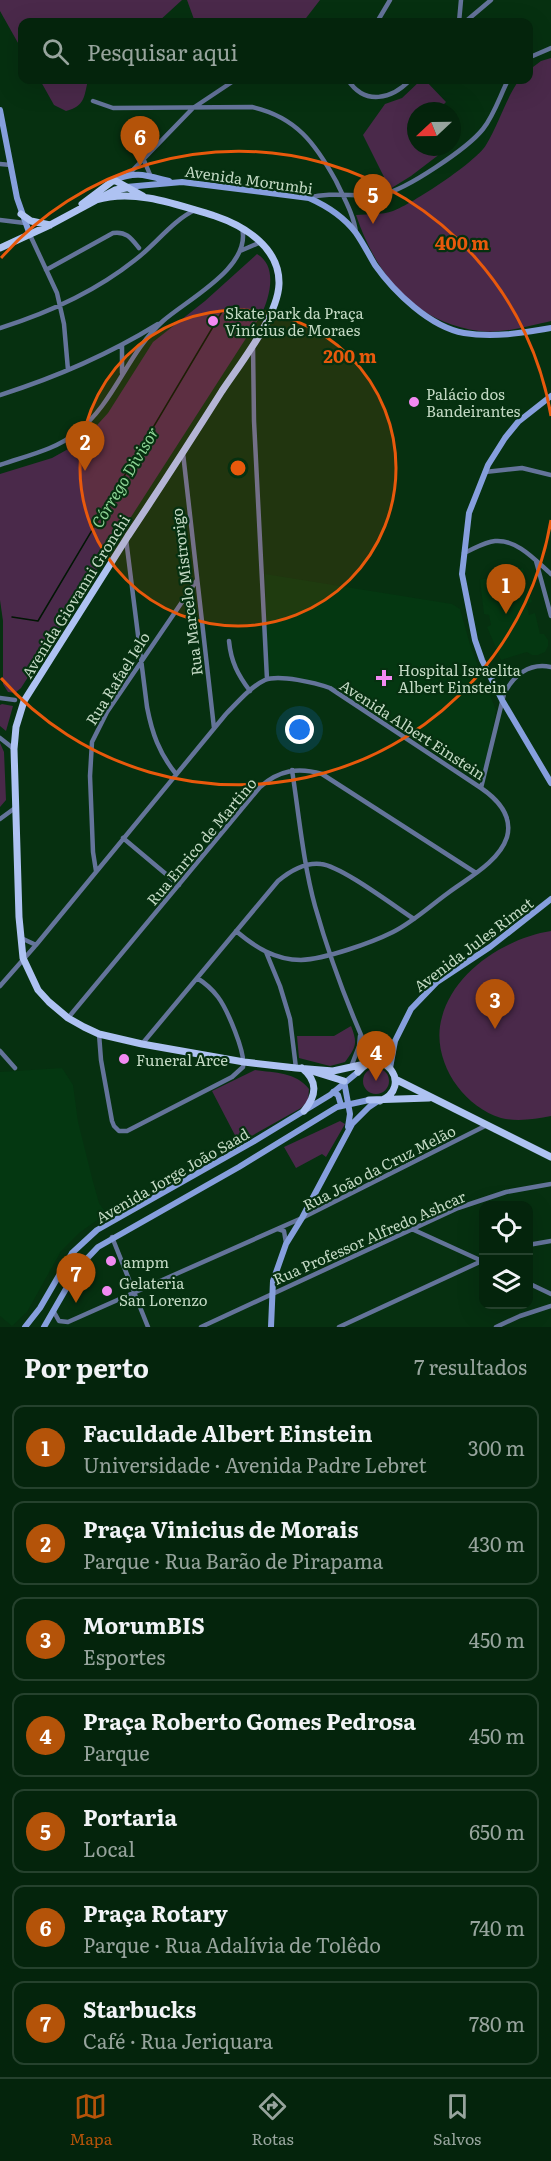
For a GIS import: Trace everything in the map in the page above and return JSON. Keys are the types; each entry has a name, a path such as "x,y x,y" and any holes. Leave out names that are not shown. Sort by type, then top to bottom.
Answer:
{"main road":[{"path":"0,111 21,214 30,235"},
{"name":"Avenida Morumbi","path":"78,209 90,196 114,180 129,174 309,198 336,213 356,233 376,265 408,304 445,326 461,333 480,335 551,328"},
{"name":"Avenida Giovanni Gronchi","path":"114,180 145,198"},
{"name":"Avenida Morumbi","path":"0,248 50,225 115,190 142,184 176,182"},
{"path":"142,184 141,189 145,198"},
{"name":"Avenida Giovanni Gronchi","path":"96,200 119,195 145,198 195,210 241,226 261,242 275,264 279,274 279,285 273,309 252,344 24,701 16,727 14,749 23,958 38,990 49,1002 68,1018 99,1034 244,1062 298,1068 333,1071 371,1063"},
{"path":"21,214 31,221 50,225"},
{"path":"551,396 518,422 505,438 485,472 469,513 462,574 475,640 482,660 502,700 551,783"},
{"name":"Avenida Jules Rimet","path":"390,1068 395,1041 411,1009 437,982 490,947 551,899"},
{"name":"Avenida Jules Rimet","path":"371,1063 395,1041"},
{"path":"271,1327 272,1294 277,1268 286,1244 352,1124 363,1111 391,1094 394,1088 395,1079 390,1068 384,1063 371,1063 358,1071"},
{"path":"298,1068 312,1079 314,1090 312,1100 304,1111"},
{"name":"Avenida Giovanni Gronchi","path":"298,1068 344,1081"},
{"name":"Avenida Jorge João Saad","path":"25,1327 40,1308 72,1253 97,1230 304,1111 333,1092 358,1071"},
{"path":"395,1079 551,1157"},
{"path":"344,1081 344,1105"},
{"path":"333,1092 338,1095 344,1105 349,1120 344,1139"},
{"path":"369,1100 435,1098"},
{"name":"Avenida Jorge João Saad","path":"44,1327 86,1258 112,1237 344,1105 369,1100"},
{"path":"251,1143 248,1151 256,1156"}],"street":[{"path":"379,18 390,0"},
{"path":"459,18 461,0"},
{"path":"470,18 491,0"},
{"path":"533,56 551,48"},
{"path":"129,174 193,108 229,84"},
{"path":"352,84 363,94 383,97 402,89 406,84"},
{"path":"309,198 391,192 403,188 428,173 483,129 506,84"},
{"path":"93,101 113,108 252,106 268,110 283,118 313,143 344,196 355,223 356,233"},
{"path":"143,158 151,177"},
{"path":"0,164 11,165"},
{"path":"0,328 60,305 127,266 182,218 195,210"},
{"path":"0,220 24,223"},
{"path":"0,395 48,380 105,355 163,321 223,273 240,251 243,240 241,226"},
{"path":"46,270 113,233 123,232 139,248"},
{"path":"30,235 57,293 68,353 68,370"},
{"path":"240,251 261,242"},
{"path":"0,465 56,445 77,432 108,398 144,342 163,321"},
{"path":"0,986 214,728 250,691 267,679 252,344"},
{"path":"122,346 122,376"},
{"name":"Rua Marcelo Mistrorigo","path":"183,453 214,728"},
{"path":"485,472 522,468 551,475"},
{"path":"126,539 152,731 159,751 176,774"},
{"path":"464,553 489,542 501,541 521,548 551,574"},
{"path":"536,561 551,616"},
{"name":"Rua Rafael Ielo","path":"96,871 90,776 92,742 107,712 197,580"},
{"path":"229,641 233,665 238,676 250,691"},
{"path":"481,788 502,700 507,688 518,674 526,669 551,668"},
{"name":"Avenida Albert Einstein","path":"266,952 286,959 302,960 331,954 390,933 414,919 476,873 503,846 508,830 507,819 494,796 330,688 310,681 267,679"},
{"path":"0,698 15,700"},
{"path":"0,738 14,749"},
{"path":"371,1063 316,906 292,770 311,771 331,779 476,873"},
{"name":"Rua Enrico de Martino","path":"68,1018 260,787 274,777 292,770"},
{"path":"0,819 15,808"},
{"path":"123,838 179,885"},
{"path":"142,1044 278,881 287,874 307,865 320,864 336,869 414,919"},
{"path":"236,931 266,952 288,1012 298,1068"},
{"path":"21,938 36,945"},
{"path":"99,1034 101,1060 112,1121 119,1131 127,1131 144,1123 232,1077 243,1067 244,1062 232,1028 212,989 197,978"},
{"path":"351,1067 359,1046 360,1036"},
{"path":"0,1051 15,1068"},
{"name":"Rua João da Cruz Melão","path":"58,1327 302,1218 489,1124"},
{"name":"Rua Professor Alfredo Ashcar","path":"201,1327 481,1200 506,1192 551,1184"},
{"path":"278,1229 286,1235 286,1244"},
{"path":"414,1230 479,1259"},
{"path":"112,1237 148,1327"},
{"path":"533,1244 551,1241"},
{"path":"339,1327 479,1263"},
{"path":"533,1285 551,1294"},
{"path":"496,1327 551,1306"},
{"path":"54,1312 59,1321 68,1322"}],"shaded area":[{"path":"0,0 182,0 162,18 18,18 18,43 0,11"},
{"path":"187,0 320,0 306,18 194,18"},
{"path":"551,58 551,321 496,331 479,331 456,326 416,306 400,292 374,257 356,215 384,213 402,207 428,192 470,162 486,145 517,84 533,84 533,67"},
{"path":"42,84 87,84 84,96 77,106 66,111 54,105"},
{"path":"417,84 429,84 446,102 407,102 407,156 437,156 390,189 363,135 385,104 402,98"},
{"path":"257,254 264,259 270,274 269,291 261,315 21,688 15,693 8,692 3,684 0,474 52,458 89,434 108,413 153,342 205,301"},
{"path":"523,568 532,602 527,604 529,615 535,613 540,634 544,634 548,640 548,646 545,652 538,655 527,652 501,660 487,627 491,625 489,615 484,614 480,580"},
{"name":"Hospital Israelita Albert Einstein","path":"265,574 452,604 460,609 471,648 496,710 482,782 326,686 268,677"},
{"path":"0,705 13,706 6,731 0,726"},
{"path":"0,743 4,752 6,800 0,807"},
{"path":"551,931 551,1116 520,1120 501,1118 473,1103 452,1078 441,1048 439,1033 442,1017 448,1000 458,985 484,959 517,941"},
{"path":"351,1026 355,1045 345,1062 330,1066 299,1058 297,1036 334,1036"},
{"path":"62,1068 73,1085 78,1122 92,1178 99,1203 108,1216 100,1218 79,1233 61,1251 27,1312 12,1326 0,1316 0,1072"},
{"path":"376,1068 385,1072 389,1081 385,1090 376,1094 367,1090 363,1081 367,1072"},
{"path":"255,1070 285,1074 298,1079 309,1089 308,1101 301,1108 239,1143 212,1091"},
{"path":"340,1121 345,1124 326,1157 322,1154 296,1168 284,1147"}],"waterway":[{"name":"Córrego Divisor","path":"12,617 38,621 223,310"}],"place":[{"name":"Praça Rotary","path":"140,166"},
{"name":"Portaria","path":"373,224"},
{"name":"Skate park da Praça Vinícius de Moraes","path":"213,321"},
{"name":"Palácio dos Bandeirantes","path":"414,402"},
{"name":"Praça Vinicius de Morais","path":"85,471"},
{"name":"Faculdade Albert Einstein","path":"506,614"},
{"name":"Hospital Israelita Albert Einstein","path":"384,678"},
{"name":"MorumBIS","path":"495,1029"},
{"name":"Funeral Arce","path":"124,1059"},
{"name":"Praça Roberto Gomes Pedrosa","path":"376,1081"},
{"name":"ampm","path":"111,1261"},
{"name":"Gelateria San Lorenzo","path":"107,1291"},
{"name":"Starbucks","path":"76,1303"}]}
